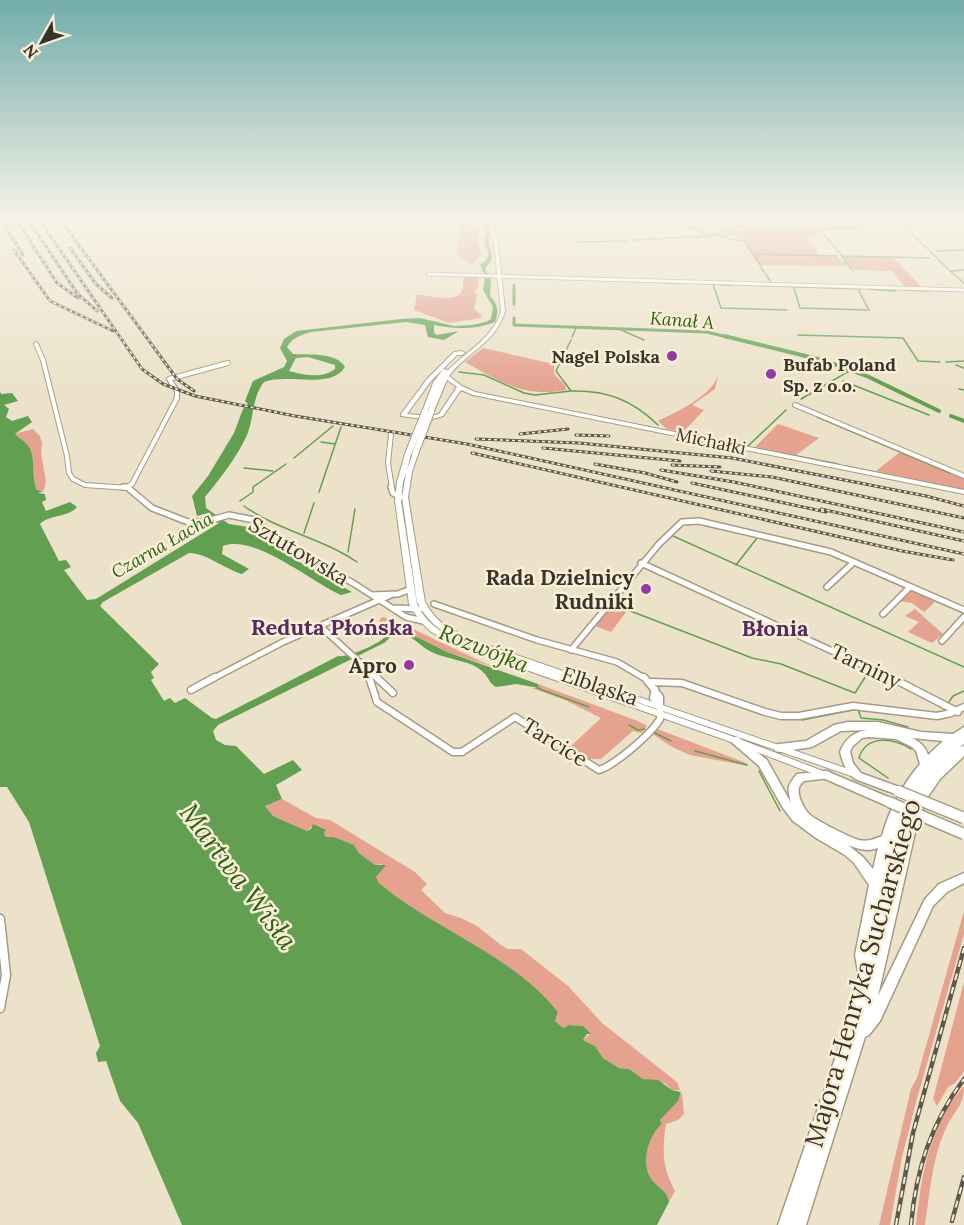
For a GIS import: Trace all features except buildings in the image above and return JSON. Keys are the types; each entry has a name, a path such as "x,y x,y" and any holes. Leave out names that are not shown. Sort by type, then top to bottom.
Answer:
{"highway":[{"path":"779,748 808,744 838,728 848,726 878,726 921,736 959,738"},
{"path":"865,977 861,955 886,840 901,797 925,763 959,738 964,731"},
{"path":"858,776 848,764 845,752 854,738 869,733 908,738 921,750 925,763"},
{"name":"Majora Henryka Sucharskiego","path":"793,1221 865,977 901,816 913,791 931,766 959,738"},
{"path":"734,740 763,764 783,800 798,819 853,853 867,867 876,886"},
{"name":"Majora Henryka Sucharskiego","path":"793,1221 860,1036 884,950 910,824 922,797 936,776 964,750"},
{"path":"826,775 801,777 794,785 793,790 798,807 806,818 840,837 861,845 873,845 886,840"},
{"path":"860,1036 875,1017 924,912 937,893 951,883 964,878"}],"main road":[{"name":"Elbląska","path":"443,379 488,336 503,315 499,275"},
{"name":"Elbląska","path":"460,387 441,415 430,418 403,415 431,377 459,353 488,336"},
{"name":"Elbląska","path":"459,353 443,379 400,482 411,589 420,609 437,624 457,636 640,700 660,711 826,775 964,834"},
{"path":"431,377 453,381 460,387"},
{"name":"Michałki","path":"460,387 494,397 964,492"},
{"name":"Elbląska","path":"402,497 423,621 452,641 660,711 779,748 898,791 964,818"}],"street":[{"path":"504,275 964,290"},
{"path":"36,344 43,360 67,456 69,473 73,479 86,485 127,487 132,484 177,398 177,391 170,378 228,363"},
{"path":"795,405 964,476"},
{"name":"Elbląska","path":"391,434 387,447 388,473 393,494 402,497"},
{"name":"Sztutowska","path":"127,487 152,508 188,522 211,521 221,517 235,516 258,522 293,551 372,595 406,617 423,621"},
{"path":"571,650 641,563 682,522 693,520 817,549 854,562 964,610"},
{"path":"827,587 854,562"},
{"name":"Tarniny","path":"641,563 863,664 958,712"},
{"path":"884,614 910,587"},
{"name":"Sztutowska","path":"372,595 393,594 411,589"},
{"path":"191,690 250,658 382,601 393,594"},
{"path":"434,604 490,625 628,667 650,682 662,701 660,711"},
{"name":"Sztutowska","path":"392,607 400,610 420,609"},
{"path":"942,641 964,617"},
{"path":"320,626 393,693"},
{"name":"Tarcice","path":"367,669 377,702 453,752 462,752 515,717 599,770 606,768 660,720 660,711"},
{"path":"650,682 675,681 782,716 801,716 855,705 928,717 958,712 964,708"},
{"path":"655,689 653,698 660,711"},
{"path":"640,700 653,698"},
{"path":"0,918 6,967 0,1008"}],"shaded area":[{"path":"895,275 910,275 923,288 906,288"},
{"path":"465,276 479,276 478,288 474,291 477,295 474,309 482,316 481,318 449,323 414,310 417,295 455,297 462,290"},
{"path":"483,348 554,364 554,374 565,385 566,390 538,392 525,390 502,382 465,362"},
{"path":"718,375 715,389 692,405 704,410 683,432 667,429 658,421 701,397"},
{"path":"778,424 819,438 796,455 755,447"},
{"path":"33,429 40,436 42,443 41,453 46,481 44,490 37,490 29,447 15,434"},
{"path":"900,452 964,479 964,490 876,471"},
{"path":"909,591 916,591 932,599 934,603 924,612 912,603 899,601"},
{"path":"612,605 627,611 611,632 595,626"},
{"path":"915,609 943,634 932,643 908,632 919,622 905,616"},
{"path":"383,617 394,620 493,667 447,652 395,626 385,638 382,638 385,627 379,620"},
{"path":"538,684 635,720 646,725 646,729 642,733 633,731 601,759 590,759 571,746 601,718 567,701 532,688 539,688"},
{"path":"655,728 746,763 748,766 690,755 672,747 651,733"},
{"path":"282,799 316,818 330,820 415,872 427,884 421,890 445,913 477,926 508,949 521,949 568,986 602,1023 677,1082 680,1090 672,1090 665,1083 643,1079 629,1069 619,1068 603,1058 595,1046 583,1040 590,1034 577,1026 571,1025 563,1028 555,1021 558,1012 518,974 401,900 379,883 376,877 382,864 375,865 359,853 354,845 334,837 326,837 324,833 326,831 313,825 307,831 273,816 265,806"},
{"path":"964,911 964,934 902,1157 890,1225 879,1225 911,1089 917,1078"},
{"path":"964,982 964,1072 954,1084 948,1087 937,1106 933,1099"},
{"path":"964,1086 960,1104 941,1139 932,1176 925,1225 916,1225 924,1169 935,1133 952,1101"},
{"path":"682,1093 684,1114 678,1120 666,1124 665,1166 675,1191 669,1202 667,1195 648,1173 646,1158 653,1136 662,1124 660,1120"}],"water":[{"name":"Martwa Wisła","path":"484,275 488,275 491,280 490,296 497,308 495,322 464,328 434,325 434,333 437,335 459,331 444,340 428,337 425,325 406,322 311,332 292,341 287,347 293,354 329,357 341,362 345,367 330,378 264,382 257,394 243,443 228,468 205,497 206,508 229,524 255,528 287,555 352,592 341,595 283,561 251,547 236,544 223,546 222,554 249,569 242,574 202,556 189,553 103,602 100,606 159,664 151,672 154,678 151,680 164,701 170,698 175,703 185,698 216,719 338,656 349,655 371,646 386,636 390,627 395,626 447,652 538,684 539,688 516,684 496,687 484,673 473,665 438,655 411,637 396,632 384,643 218,725 213,731 216,740 225,745 236,746 264,774 293,760 302,770 276,785 282,799 265,806 273,816 307,831 313,824 326,830 324,833 326,837 334,837 354,845 359,853 375,865 386,865 376,877 379,883 401,900 518,974 558,1012 555,1021 563,1028 569,1025 583,1026 591,1034 587,1034 583,1040 595,1046 603,1058 619,1068 629,1069 643,1079 658,1080 672,1090 681,1092 678,1101 660,1120 662,1124 653,1136 646,1158 648,1173 667,1195 669,1202 657,1225 182,1225 138,1123 120,1101 106,1061 98,1062 96,1053 100,1046 29,822 7,787 0,787 0,391 1,394 12,393 18,401 4,405 9,409 6,417 12,421 28,416 32,422 15,434 26,443 31,451 35,485 37,490 44,491 38,493 45,494 46,500 42,502 46,511 70,502 77,507 69,513 40,524 59,561 66,560 71,567 64,570 87,600 96,599 219,523 204,514 197,516 192,496 208,476 234,433 243,409 248,404 245,401 253,381 284,367 287,361 280,348 284,339 296,331 401,319 420,318 454,326 486,322 491,319 493,307 483,290","holes":["308,357 335,365 335,369 319,375 289,371 296,358"]}],"waterway":[{"path":"766,275 772,284"},
{"path":"955,275 964,283"},
{"path":"667,283 681,283"},
{"path":"687,283 713,284 721,308 787,310"},
{"name":"Kanał A","path":"514,285 514,304"},
{"path":"720,285 733,285"},
{"path":"740,285 861,289"},
{"path":"794,288 800,308 867,310"},
{"path":"868,289 895,291"},
{"path":"905,290 929,291"},
{"path":"859,291 869,310"},
{"path":"937,291 957,291"},
{"name":"Kanał A","path":"514,318 514,325 707,332 731,338"},
{"path":"572,337 576,328"},
{"path":"619,329 644,340"},
{"path":"798,335 903,338 918,361 940,362"},
{"name":"Kanał A","path":"724,336 826,361 869,377 939,411"},
{"path":"571,340 556,371 571,391"},
{"path":"946,362 964,361"},
{"path":"956,365 964,368"},
{"path":"801,399 851,370"},
{"path":"459,372 484,375 524,393 535,395 571,391"},
{"path":"843,381 929,415"},
{"path":"959,389 964,390"},
{"path":"571,391 596,392 618,398 638,409 658,425"},
{"path":"706,437 748,446 786,410"},
{"name":"Kanał A","path":"951,416 964,421"},
{"path":"817,417 950,473"},
{"path":"294,458 333,426"},
{"path":"319,492 341,427"},
{"path":"321,442 335,444"},
{"path":"755,448 838,464"},
{"path":"240,501 253,492 253,487 286,464"},
{"path":"846,466 953,488"},
{"path":"244,468 273,471"},
{"path":"304,533 314,503"},
{"path":"244,506 257,515 330,547 357,562"},
{"path":"348,552 355,509"},
{"path":"673,536 736,565"},
{"path":"736,565 757,538"},
{"path":"736,565 964,667"},
{"path":"615,605 752,658 781,664 855,693 869,671"},
{"name":"Rozwójka","path":"537,688 589,707"},
{"path":"949,702 953,696 964,691"},
{"path":"802,720 858,709 861,718 883,720 908,727"},
{"name":"Rozwójka","path":"629,725 638,730 644,729"},
{"name":"Rozwójka","path":"653,732 671,741"},
{"path":"888,778 859,758 863,750 868,745 881,740 897,742 911,749"},
{"name":"Rozwójka","path":"695,751 747,765"},
{"path":"759,771 780,811"}],"railway":[{"path":"32,275 50,301 113,331"},
{"path":"52,275 57,283 78,298"},
{"path":"65,275 77,293 97,311"},
{"path":"77,275 142,369 163,384 195,396 295,416 467,444 964,554"},
{"path":"90,275 112,298"},
{"path":"101,275 177,379 194,391"},
{"path":"520,434 568,429"},
{"path":"576,435 609,436"},
{"path":"476,439 579,443 732,458 926,496 964,506"},
{"path":"683,440 738,451"},
{"path":"543,448 680,461"},
{"path":"472,453 902,551 953,560"},
{"path":"595,464 645,473 677,482"},
{"path":"672,465 720,467"},
{"path":"661,470 734,482 964,532"},
{"path":"711,471 772,477 964,518"},
{"path":"692,483 826,512"},
{"path":"821,509 964,541"},
{"path":"896,1225 913,1133 964,948"},
{"path":"911,1225 917,1185 927,1148 942,1113 964,1079"},
{"path":"952,1221 964,1177"}],"place":[{"name":"Nagel Polska","path":"672,356"},
{"name":"Bufab Poland Sp. z o.o.","path":"771,374"},
{"name":"Rada Dzielnicy Rudniki","path":"646,589"},
{"name":"Apro","path":"409,665"}],"district":[{"name":"Reduta Płońska","path":"332,627"},
{"name":"Błonia","path":"775,628"}],"water label":[{"name":"Czarna Łacha","path":"162,545"}]}
